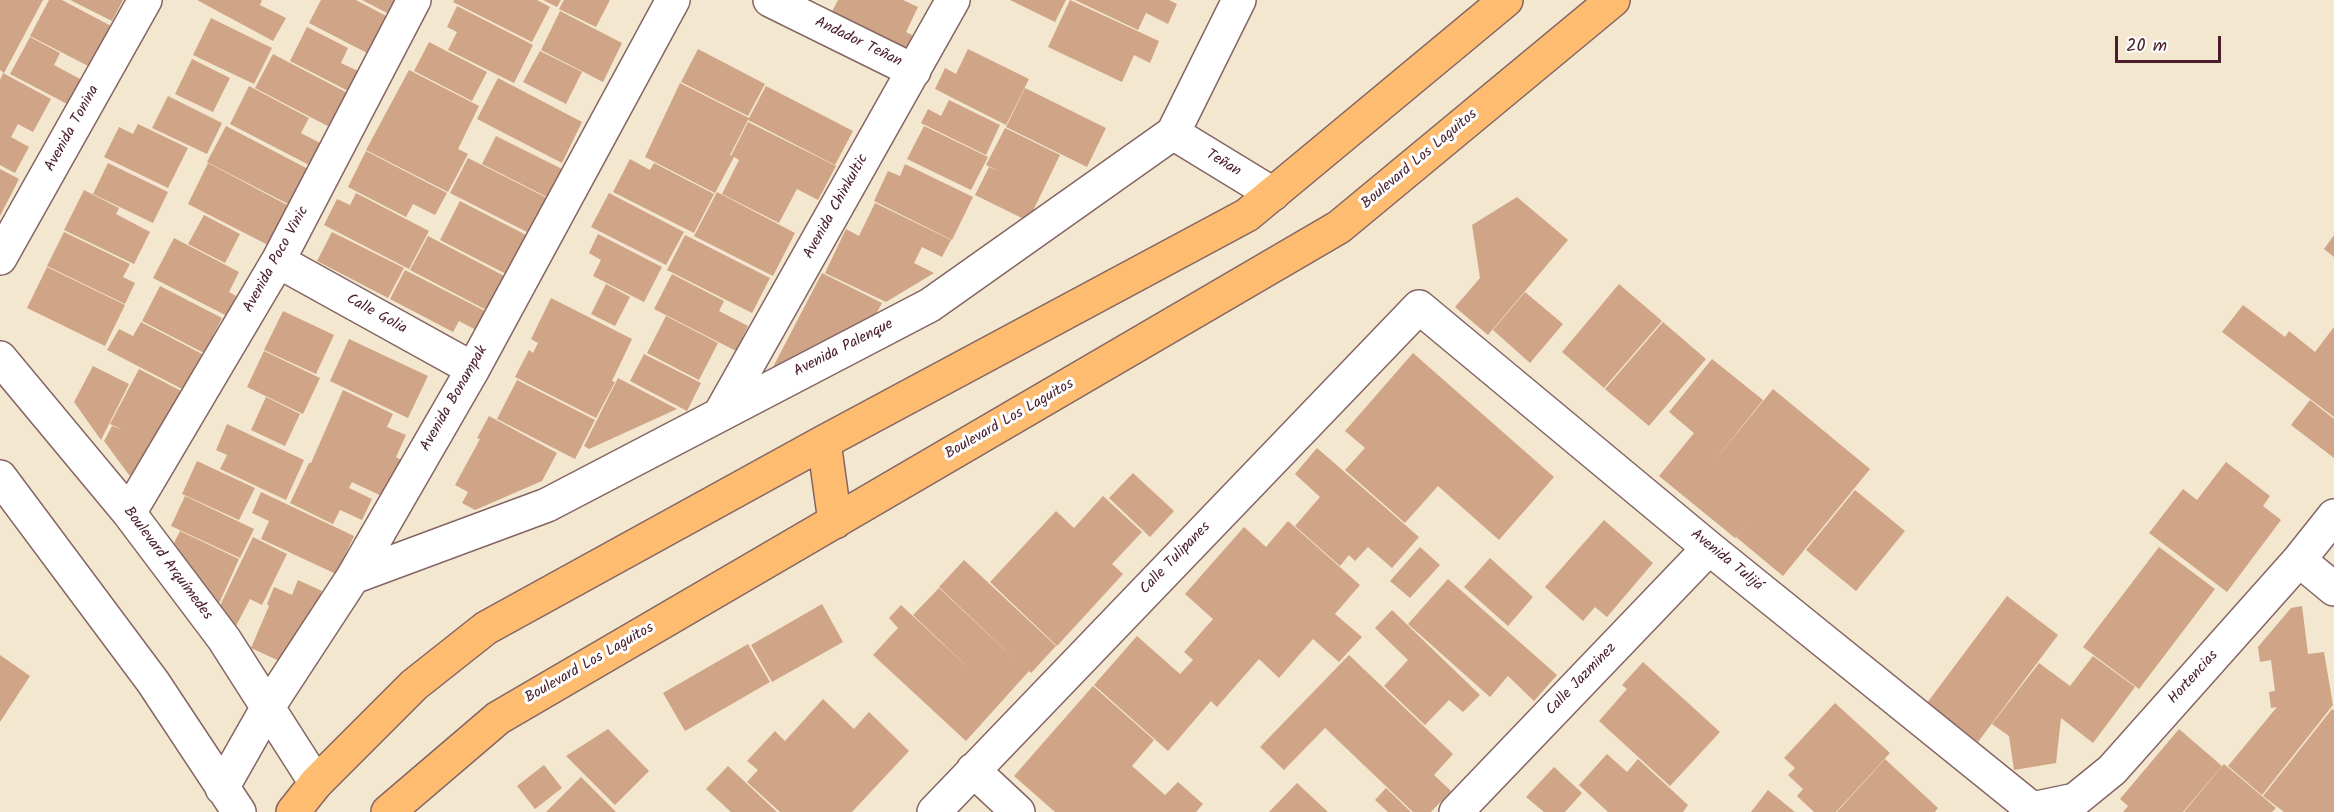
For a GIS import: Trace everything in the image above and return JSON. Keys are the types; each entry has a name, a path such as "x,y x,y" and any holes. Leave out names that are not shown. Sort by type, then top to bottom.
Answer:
{"main road":[{"path":"293,812 316,783 414,685 486,628 824,442 1247,214 1506,0"},
{"name":"Boulevard Los Laguitos","path":"388,812 498,718 1339,227 1613,0"},
{"path":"824,442 835,522"}],"street":[{"name":"Avenida Tonina","path":"0,258 145,0"},
{"name":"Avenida Poco Vinic","path":"129,513 278,261 414,0"},
{"name":"Avenida Bonampak","path":"231,800 268,707 353,577 473,369 673,0"},
{"name":"Andador Teñan","path":"770,0 914,71"},
{"name":"Avenida Chinkultic","path":"720,414 953,0"},
{"name":"Avenida Palenque","path":"353,577 547,505 930,305 1173,134 1239,0"},
{"name":"Teñan","path":"1173,134 1273,194"},
{"name":"Calle Golia","path":"278,261 473,369"},
{"name":"Avenida Tulijá","path":"1419,307 1709,548 2032,811"},
{"name":"Calle Tulipanes","path":"944,808 973,770 1419,307"},
{"name":"Boulevard Arquímedes","path":"0,358 129,513 224,639 316,783"},
{"path":"0,477 153,682 231,800"},
{"name":"Hortencias","path":"2032,811 2075,800 2112,770 2299,560 2334,516"},
{"name":"Calle Jazminez","path":"1456,812 1709,548"},
{"path":"2299,560 2334,589"},
{"path":"973,770 1018,812"}],"building":[{"path":"0,0 43,0 4,73 0,70"},
{"path":"49,0 62,0 113,27 92,68 30,36"},
{"path":"70,0 123,0 112,21"},
{"path":"197,0 262,0 260,5 286,18 273,41"},
{"path":"321,0 356,0 388,17 369,54 309,23"},
{"path":"362,0 402,0 393,16"},
{"path":"454,0 537,0 550,7 532,42 453,2"},
{"path":"543,0 561,0 557,7"},
{"path":"564,0 610,0 596,27 559,9"},
{"path":"838,0 903,0 918,7 906,32 916,37 904,61 826,23"},
{"path":"1010,0 1066,0 1055,22"},
{"path":"1070,0 1159,41 1150,63 1134,55 1122,82 1048,47"},
{"path":"1075,0 1169,0 1177,4 1168,24 1146,13 1138,30"},
{"path":"457,6 533,45 514,83 448,50 457,32 447,27"},
{"path":"560,11 622,43 603,82 541,50"},
{"path":"211,18 272,48 254,84 193,55"},
{"path":"307,27 348,48 341,63 360,72 350,92 290,61"},
{"path":"30,37 60,53 54,65 82,80 69,105 10,74"},
{"path":"429,42 487,72 472,101 414,71"},
{"path":"698,49 765,84 748,116 681,82"},
{"path":"968,49 1029,79 1006,125 935,89 945,68 956,74"},
{"path":"540,51 582,72 566,104 523,82"},
{"path":"273,54 357,98 339,132 255,88"},
{"path":"192,59 230,78 213,112 175,94"},
{"path":"409,70 479,106 458,149 468,154 448,192 366,150"},
{"path":"3,73 51,99 33,132 18,124 11,137 29,147 15,173 0,165 0,80"},
{"path":"498,78 582,122 562,163 477,119"},
{"path":"680,83 749,118 731,156 748,122 836,166 818,200 797,189 779,223 722,194 739,160 734,157 715,193 645,157"},
{"path":"249,86 309,118 301,133 322,144 311,166 230,124"},
{"path":"766,86 853,131 835,165 748,120"},
{"path":"1025,88 1106,128 1087,167 1006,127"},
{"path":"168,96 222,123 207,154 152,128"},
{"path":"949,100 1000,125 986,155 921,123 928,109 941,116"},
{"path":"138,124 188,148 168,188 104,157 119,127 133,134"},
{"path":"226,126 308,169 290,205 207,162"},
{"path":"924,126 988,157 971,190 907,159"},
{"path":"1005,128 1060,155 1028,221 975,195 989,167 1001,172 986,165"},
{"path":"496,136 562,169 547,197 482,164"},
{"path":"366,151 447,193 435,215 413,204 406,217 348,187"},
{"path":"468,158 551,200 533,235 450,193"},
{"path":"630,159 650,170 654,163 714,194 694,233 613,192"},
{"path":"108,163 168,192 153,223 93,194"},
{"path":"208,163 289,206 268,245 188,204"},
{"path":"905,164 973,197 952,240 874,201 888,171 900,176"},
{"path":"0,169 19,179 0,216"},
{"path":"84,190 119,208 116,214 150,232 134,264 64,230"},
{"path":"717,192 795,233 773,276 694,236"},
{"path":"356,193 429,231 409,269 324,225 337,199 350,205"},
{"path":"609,193 684,232 666,265 591,227"},
{"path":"1517,197 1568,240 1488,335 1455,307 1480,278 1472,225"},
{"path":"460,201 530,237 510,276 440,240"},
{"path":"875,203 951,240 942,257 922,247 914,263 934,273 886,302 825,273 846,229 859,236"},
{"path":"204,215 240,234 225,263 188,244"},
{"path":"64,232 130,264 123,277 135,283 125,304 47,266"},
{"path":"332,232 404,268 388,298 317,261"},
{"path":"598,234 662,267 644,302 593,276 601,260 589,253"},
{"path":"685,235 770,278 752,313 667,270"},
{"path":"2334,235 2334,257 2324,249"},
{"path":"428,236 510,279 492,313 410,270"},
{"path":"174,238 239,272 229,292 236,296 227,316 153,278"},
{"path":"47,267 125,305 105,346 27,308"},
{"path":"405,270 487,312 478,331 459,321 453,332 390,299"},
{"path":"822,273 882,303 866,333 772,369"},
{"path":"672,274 724,301 719,311 748,326 736,351 654,309"},
{"path":"606,284 630,297 615,326 591,314"},
{"path":"1619,284 1662,321 1604,388 1562,352"},
{"path":"160,286 222,318 204,353 142,321"},
{"path":"1525,292 1563,324 1530,363 1493,330"},
{"path":"551,298 632,339 612,381 615,382 596,418 515,377 529,350 533,353 538,343 531,339"},
{"path":"2243,305 2285,337 2289,331 2315,352 2334,327 2334,417 2222,332"},
{"path":"283,311 334,335 316,374 264,350"},
{"path":"666,316 718,343 699,380 647,353"},
{"path":"141,322 202,354 184,390 107,350 119,329 133,336"},
{"path":"1663,322 1706,359 1649,426 1605,389"},
{"path":"349,339 428,376 408,418 330,381"},
{"path":"264,351 320,378 303,414 247,387"},
{"path":"1413,353 1554,477 1499,540 1438,486 1405,523 1345,470 1365,448 1345,431"},
{"path":"644,354 701,383 687,411 630,381"},
{"path":"1712,359 1763,400 1710,466 1773,389 1870,469 1783,576 1736,537 1759,509 1735,538 1659,476 1694,433 1669,412"},
{"path":"93,366 129,384 101,440 74,402"},
{"path":"139,369 187,394 139,481 129,475 104,441 112,426 123,430 110,424"},
{"path":"618,378 677,409 589,449 584,446"},
{"path":"517,380 595,420 575,459 497,419"},
{"path":"343,390 393,414 387,427 406,435 396,457 403,461 386,498 352,482 349,488 372,499 362,520 340,510 333,524 290,503 311,463"},
{"path":"266,397 300,414 285,446 251,430"},
{"path":"2310,400 2334,419 2334,458 2291,425"},
{"path":"489,416 557,453 542,481 475,510 462,503 468,492 455,485 480,439 477,438"},
{"path":"227,424 304,460 286,500 220,469 227,455 216,450"},
{"path":"1317,448 1419,537 1392,568 1368,547 1355,561 1349,555 1340,566 1295,526 1320,497 1295,474"},
{"path":"197,461 255,488 239,520 182,494"},
{"path":"2226,462 2270,496 2263,506 2281,520 2227,592 2149,533 2183,489 2197,500"},
{"path":"1133,473 1174,511 1150,537 1109,498"},
{"path":"1855,490 1905,531 1856,591 1806,550"},
{"path":"261,492 354,536 336,574 261,539 269,521 252,513"},
{"path":"185,496 254,529 240,558 171,526"},
{"path":"1103,496 1142,532 1112,564 1123,574 1057,646 990,582 1056,511 1074,528"},
{"path":"1604,520 1653,563 1607,617 1595,607 1583,621 1545,587"},
{"path":"1288,521 1360,585 1335,614 1362,637 1339,662 1313,639 1279,678 1259,659 1217,707 1211,701 1168,751 1094,685 1137,636 1180,674 1193,660 1184,652 1213,619 1185,594 1244,527 1266,547"},
{"path":"180,531 239,559 217,608 171,549"},
{"path":"253,537 287,554 262,605 250,599 236,626 215,616"},
{"path":"1420,547 1440,565 1410,598 1390,581"},
{"path":"2159,547 2215,589 2139,689 2083,647"},
{"path":"1490,558 1533,597 1508,626 1464,587"},
{"path":"964,560 1056,646 1031,673 1029,671 966,741 873,655 898,628 889,618 901,605 975,674 913,615 939,588 1023,667 939,587"},
{"path":"1448,579 1557,675 1534,701 1508,676 1490,697 1408,624"},
{"path":"298,580 322,591 286,664 251,648 269,606 267,604 274,587 292,595"},
{"path":"2007,596 2058,635 1978,742 1927,703"},
{"path":"822,604 843,642 772,682 751,645"},
{"path":"2302,606 2308,654 2324,652 2333,705 2262,795 2228,766 2277,707 2271,708 2269,692 2275,691 2271,660 2260,662 2258,647 2291,608"},
{"path":"1392,610 1480,695 1463,712 1449,700 1425,725 1384,686 1408,660 1375,628"},
{"path":"748,644 770,682 685,731 663,693"},
{"path":"0,655 30,676 0,722"},
{"path":"1349,655 1453,754 1434,775 1451,791 1431,812 1413,812 1325,728 1284,770 1260,747"},
{"path":"2093,656 2135,687 2093,743 2061,718 2056,763 2014,770 2009,736 1992,724 2039,663 2070,686"},
{"path":"1643,662 1720,732 1670,786 1599,721 1627,689 1622,685"},
{"path":"1093,686 1154,740 1132,766 1165,795 1178,782 1203,804 1196,812 1055,812 1014,776"},
{"path":"823,699 854,729 869,712 909,751 852,812 780,812 747,782 758,770 747,761 775,731 785,741"},
{"path":"1835,703 1890,753 1836,812 1814,812 1797,796 1803,789 1788,775 1795,768 1784,758"},
{"path":"2332,709 2334,710 2334,812 2284,812 2263,796"},
{"path":"608,729 649,771 615,805 566,756"},
{"path":"2179,729 2222,766 2183,812 2123,812 2128,806 2120,799"},
{"path":"1607,754 1627,772 1638,759 1688,805 1683,812 1608,812 1579,785"},
{"path":"1885,759 1938,808 1935,812 1837,812"},
{"path":"2224,764 2276,808 2272,812 2184,812"},
{"path":"544,765 562,788 535,809 517,786"},
{"path":"728,766 777,812 731,812 706,789"},
{"path":"1554,767 1582,793 1565,812 1544,812 1526,797"},
{"path":"581,777 616,812 546,812"},
{"path":"1297,783 1328,812 1269,812"},
{"path":"1386,788 1411,812 1388,812 1375,800"},
{"path":"1768,790 1795,812 1751,812"}]}
